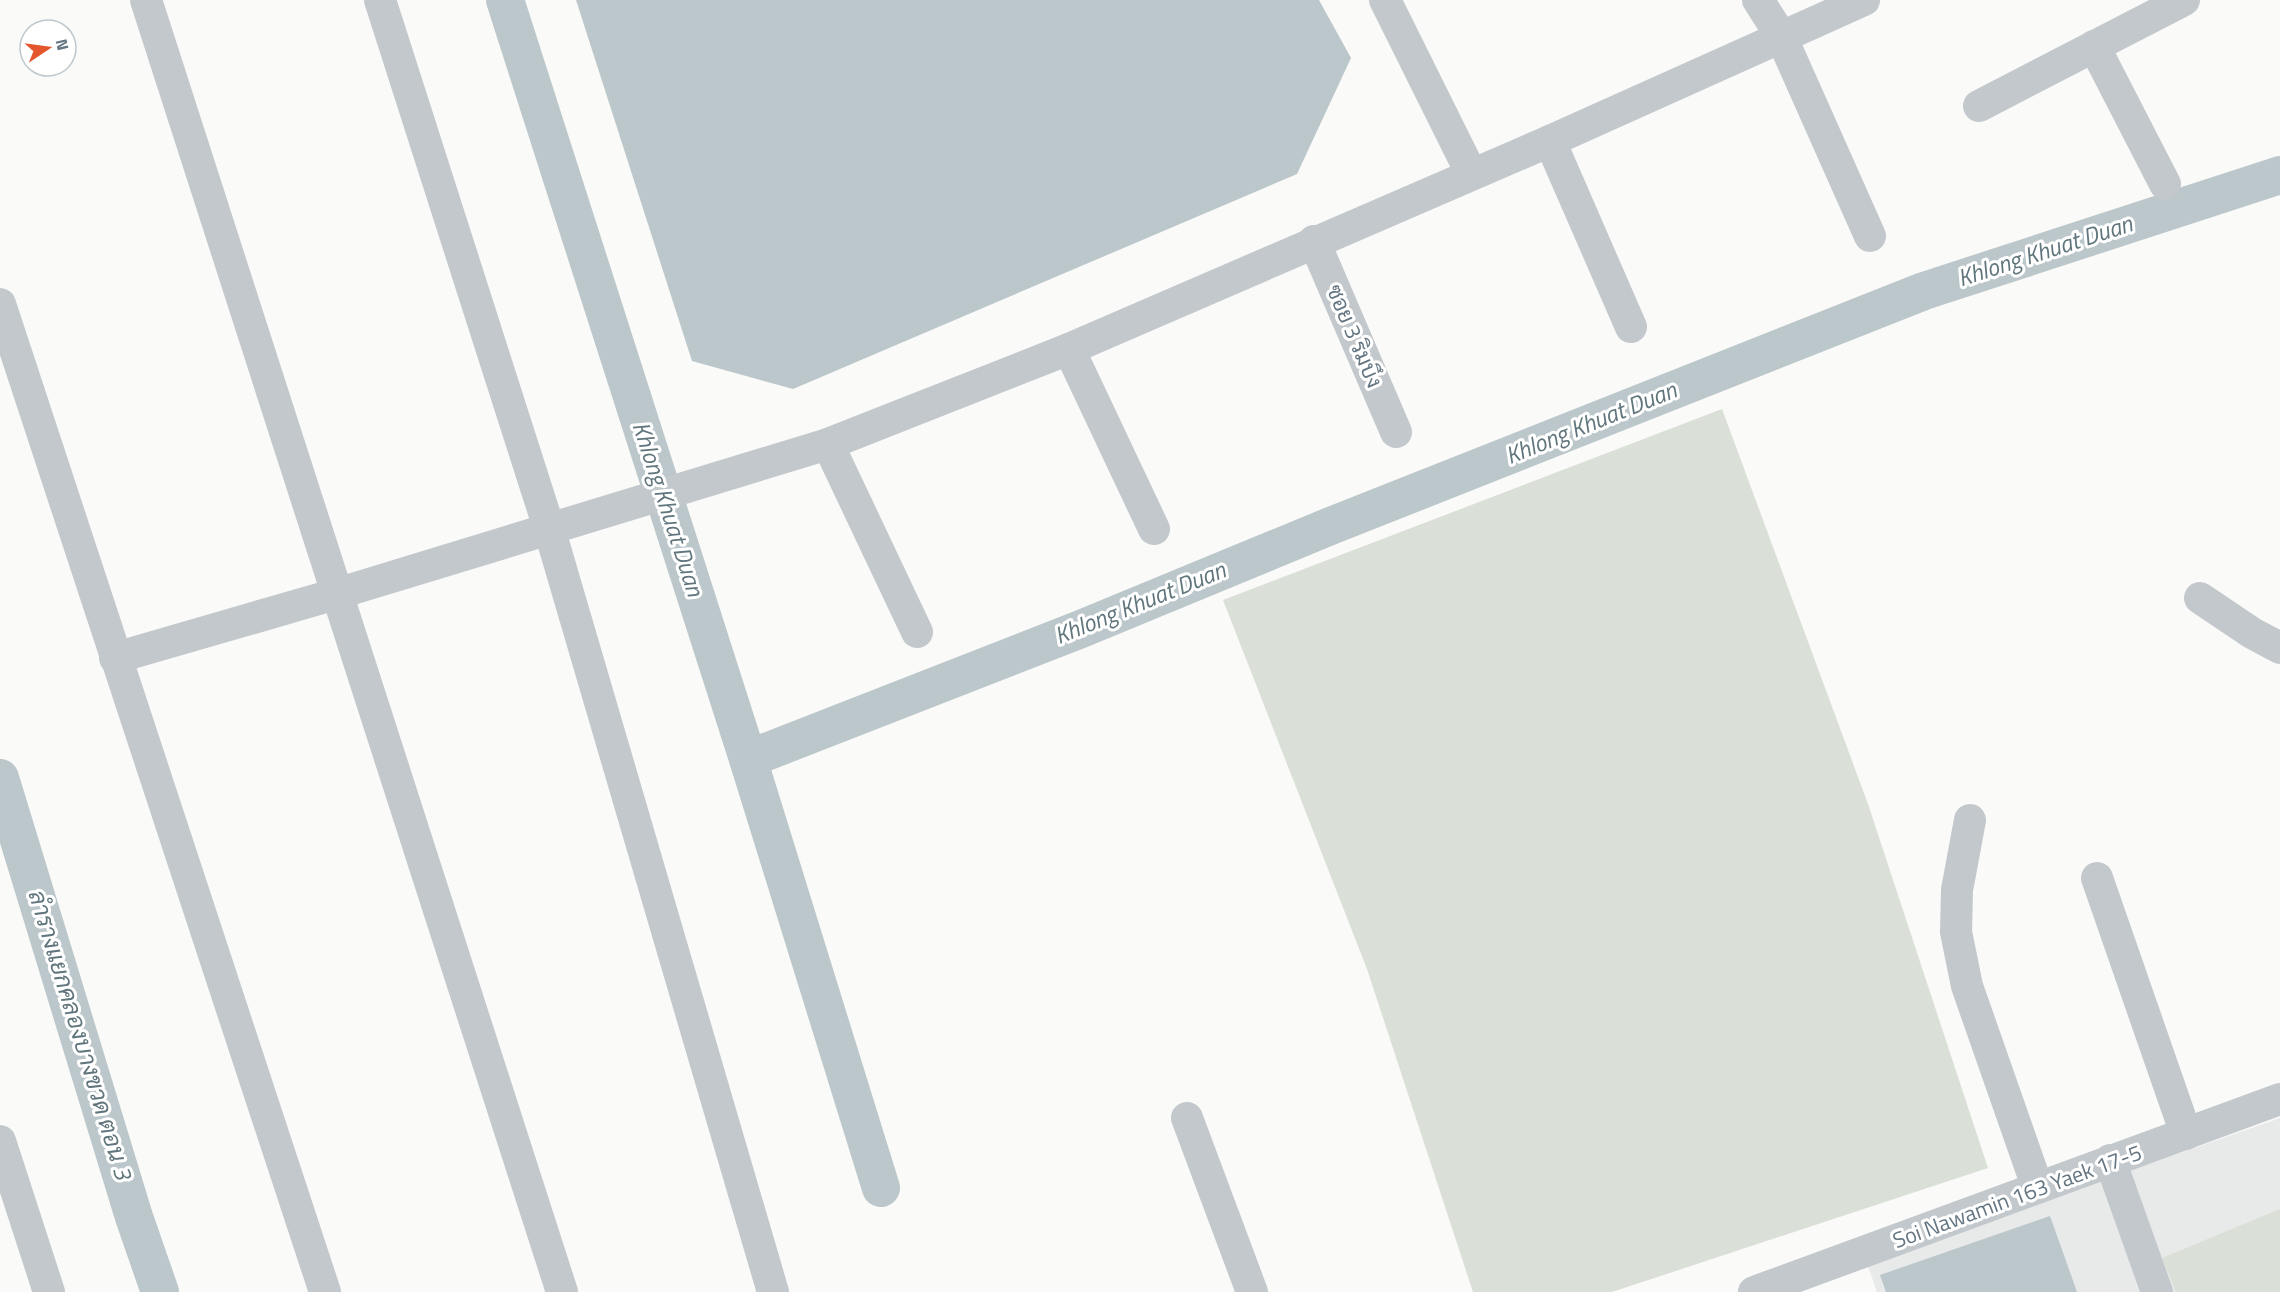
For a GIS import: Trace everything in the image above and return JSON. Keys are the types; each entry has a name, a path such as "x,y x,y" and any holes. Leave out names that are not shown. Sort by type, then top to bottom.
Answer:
{"street":[{"path":"146,0 562,1292"},
{"path":"380,0 549,528 773,1292"},
{"path":"1386,0 1471,173"},
{"path":"1758,0 1781,36 1870,236"},
{"path":"115,658 336,594 828,444 1069,349 1471,173 1550,141 1864,0"},
{"path":"1979,106 2184,0"},
{"path":"2094,46 2165,184"},
{"path":"1550,141 1630,327"},
{"name":"ซอย 3 ริมบึง","path":"1314,241 1396,432"},
{"path":"0,304 326,1292"},
{"path":"1069,349 1154,529"},
{"path":"828,444 917,632"},
{"path":"2200,598 2252,633 2280,648"},
{"path":"1970,820 1957,890 1956,932 1967,986 2037,1186"},
{"path":"2097,878 2186,1134"},
{"name":"Soi Nawamin 163 Yaek 17-5","path":"1769,1290 2037,1186 2280,1099"},
{"path":"1187,1118 1252,1292"},
{"path":"0,1141 49,1292"},
{"path":"2110,1161 2157,1292"}],"shaded area":[{"path":"576,0 1319,0 1351,58 1297,174 793,389 692,361"},
{"path":"1722,409 1868,804 1988,1168 1612,1292 1473,1292 1367,969 1223,600"},
{"path":"2280,1118 2280,1292 1877,1292 1867,1263"},
{"path":"2280,1209 2280,1292 2176,1292 2162,1258"},
{"path":"2050,1216 2077,1292 1886,1292 1880,1275"}],"waterway":[{"name":"Khlong Khuat Duan","path":"505,0 748,759 1081,629 1333,525 1924,291 2280,175"},
{"path":"748,759 881,1188"},
{"name":"ลำรางแยกคลองบางขวด ตอน 3","path":"0,778 134,1217 160,1292"}]}
